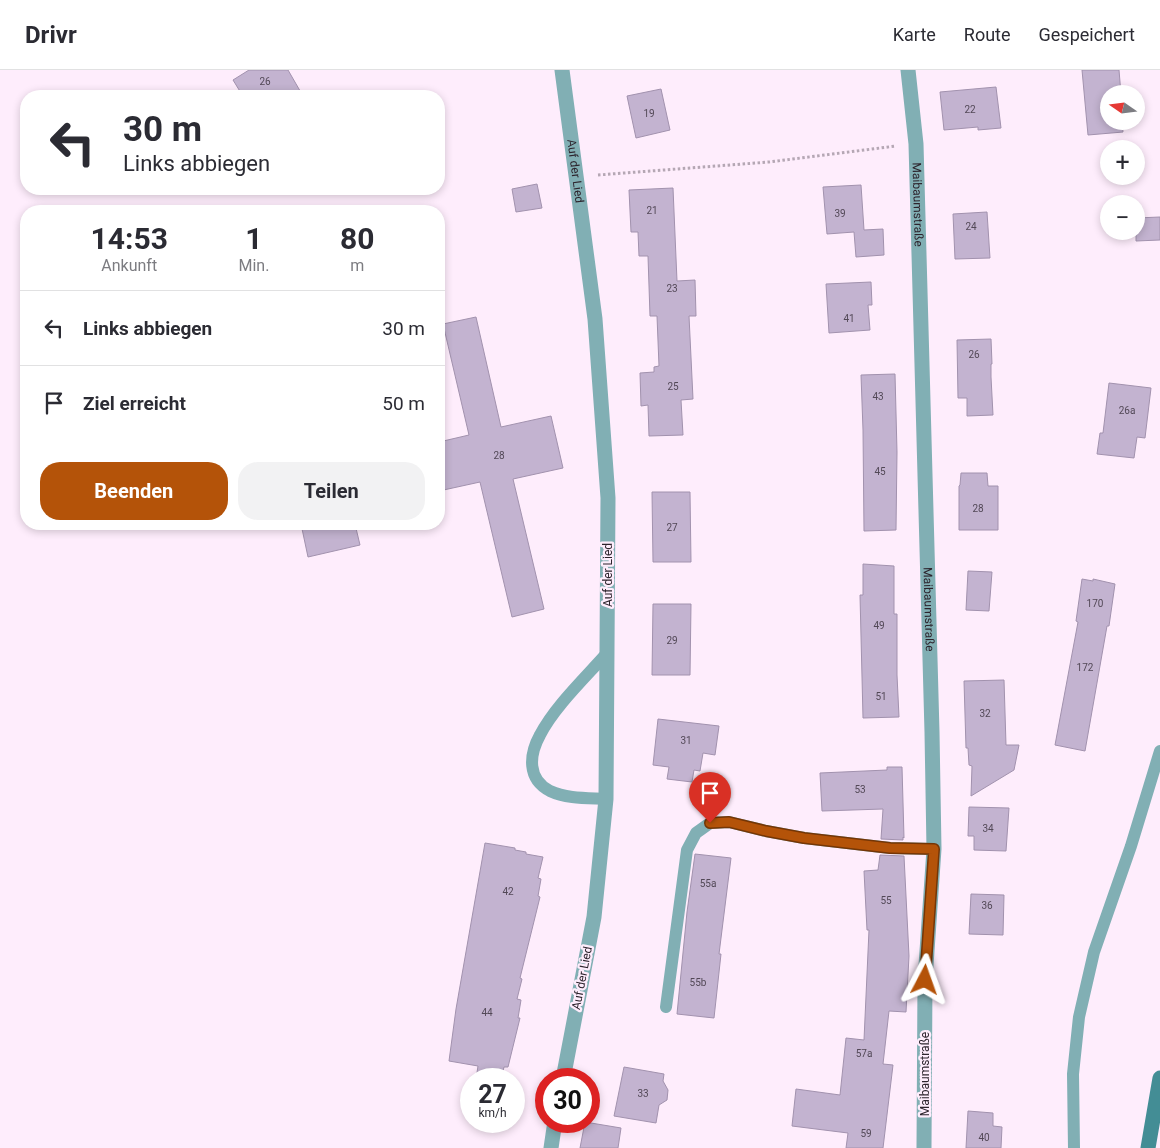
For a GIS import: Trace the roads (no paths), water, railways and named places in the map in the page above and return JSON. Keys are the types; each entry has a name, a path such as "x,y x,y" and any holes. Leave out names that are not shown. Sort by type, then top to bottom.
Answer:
{"main road":[{"path":"1148,1148 1160,1078"}],"street":[{"name":"Auf der Lied","path":"562,70 595,319 608,498 606,799 594,917 565,1068"},
{"name":"Maibaumstraße","path":"908,70 916,144 934,849 925,980 924,1148"},
{"path":"550,1148 552,1133"}],"lane":[{"path":"606,799 569,796 551,791 538,782 532,770 532,755 539,736 557,710 608,652"},
{"path":"1074,1148 1073,1074 1079,1017 1094,952 1131,846 1160,751"},
{"path":"666,1007 687,850 696,833 710,823 729,822 804,838 890,848 934,849"}]}
